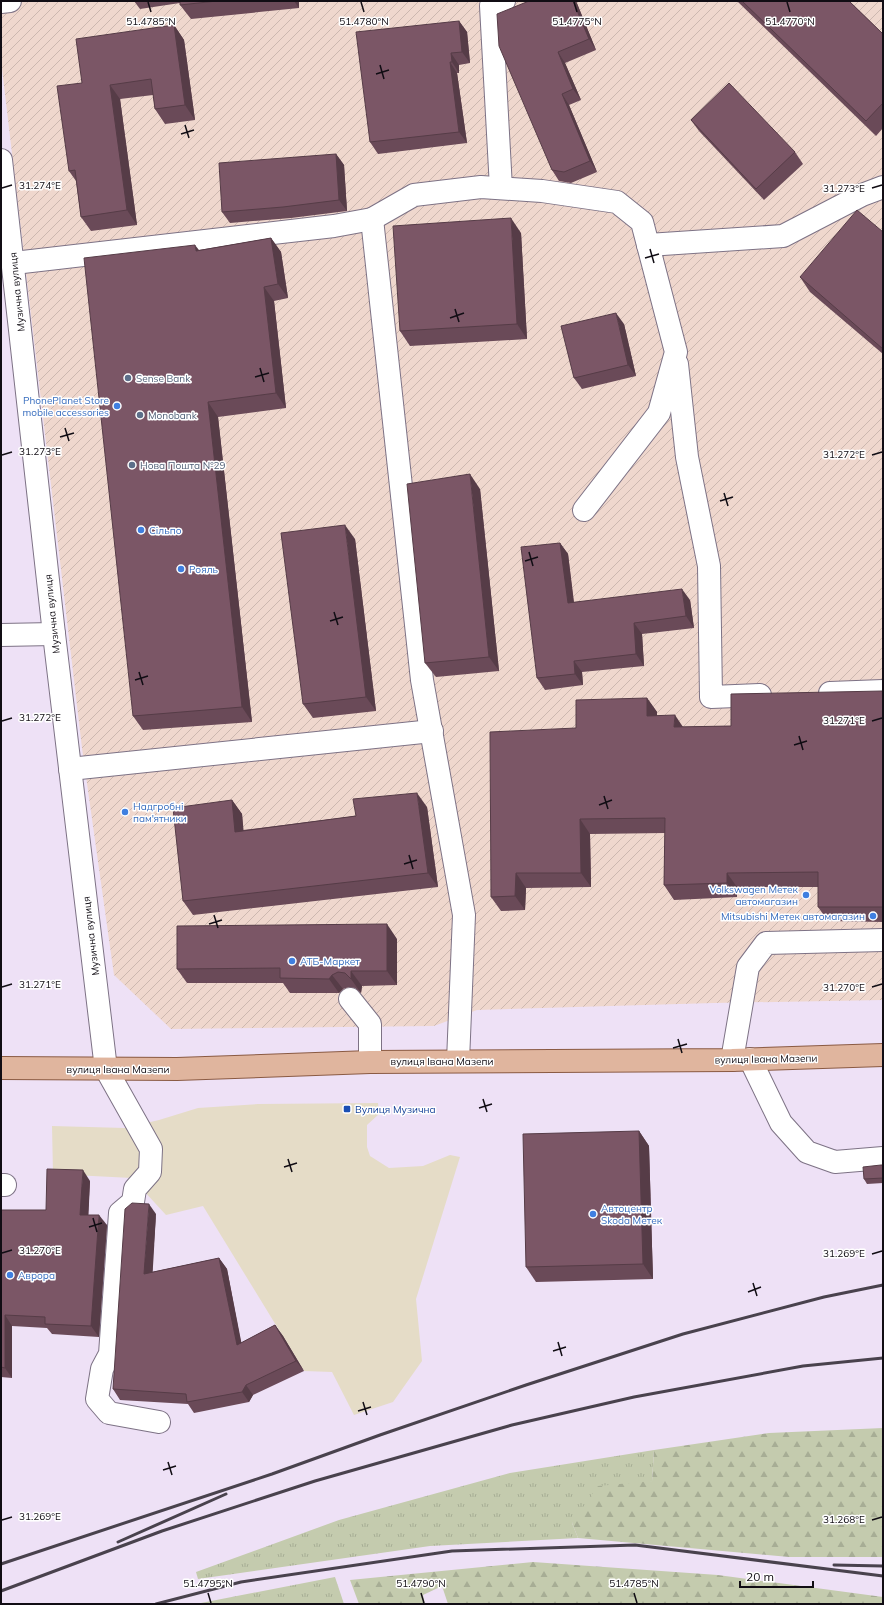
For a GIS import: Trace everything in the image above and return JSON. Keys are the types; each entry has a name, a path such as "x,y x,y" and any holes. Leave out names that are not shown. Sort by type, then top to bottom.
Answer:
{"main road":[{"name":"вулиця Івана Мазепи","path":"1,1068 177,1069 370,1062 741,1060 883,1056"}],"street":[{"path":"1,2 10,1"},
{"path":"501,188 491,6 504,1"},
{"name":"Музична вулиця","path":"1,160 14,263 54,634 106,1069"},
{"path":"14,263 326,227 372,219 414,195 480,186 542,191 617,202 642,222 676,352 687,457 709,566 711,697 781,695"},
{"path":"648,246 783,236 862,195 883,187"},
{"path":"372,219 422,680 464,915 458,1061"},
{"path":"584,510 659,413 676,352"},
{"path":"1,635 54,634"},
{"path":"813,694 883,691"},
{"path":"70,769 432,731"},
{"path":"883,940 766,943 748,967 741,1060 781,1123 807,1152 835,1162 883,1158"},
{"path":"350,999 370,1024 370,1062"},
{"path":"106,1069 151,1149 151,1157 150,1172 135,1189 133,1202 120,1213 110,1354 102,1369 97,1399 109,1413 159,1422"}],"shaded area":[{"path":"1,1 883,1 883,1000 477,1010 434,1026 171,1029 114,975 82,748 1,60"},
{"path":"378,1103 379,1114 367,1125 367,1147 370,1156 389,1168 423,1166 450,1155 460,1157 416,1299 422,1361 393,1402 354,1415 332,1372 304,1371 203,1206 166,1215 132,1178 53,1174 52,1126 125,1128 159,1120 198,1108 258,1104"}],"green space":[{"path":"883,1428 883,1557 789,1557 578,1538 572,1523 598,1486 652,1481 654,1450 769,1433"},
{"path":"654,1450 652,1481 572,1523 578,1538 430,1546 198,1579 196,1572 339,1520 510,1473"},
{"path":"533,1562 718,1575 883,1597 883,1604 448,1604 442,1586 423,1595 425,1604 359,1604 350,1580"},
{"path":"335,1577 344,1604 201,1603"}],"building":[{"path":"180,1 217,1 180,5"},
{"path":"529,1 573,1 589,39 558,52 573,89 562,94 590,161 564,172 552,170 499,46 497,14"},
{"path":"742,1 849,1 883,34 883,103 866,121"},
{"path":"459,21 462,52 451,53 452,62 450,62 459,132 370,142 356,32"},
{"path":"174,25 185,105 155,109 151,79 110,85 127,210 81,217 75,170 69,171 57,86 82,83 76,39"},
{"path":"729,83 795,152 756,189 691,120"},
{"path":"336,154 339,200 283,207 222,212 219,163"},
{"path":"857,210 883,232 883,349 800,277"},
{"path":"511,218 517,324 400,331 393,226"},
{"name":"Рояль","path":"271,238 278,284 264,287 276,393 208,402 242,707 133,716 84,258 195,245 196,251"},
{"path":"616,313 628,365 574,378 561,326"},
{"path":"470,474 489,657 425,663 407,484"},
{"path":"345,525 366,697 303,704 281,533"},
{"path":"560,543 568,603 682,589 686,616 634,623 636,654 574,661 575,674 537,678 521,547"},
{"path":"883,691 883,907 818,907 818,872 727,873 727,883 664,885 665,818 580,819 581,873 516,873 515,896 491,897 490,732 576,728 576,700 647,698 647,716 675,715 674,727 731,726 731,694"},
{"path":"417,793 428,873 183,901 173,808 232,800 235,832 356,816 353,799"},
{"name":"АТБ-Маркет","path":"387,924 387,971 351,971 351,979 345,973 338,972 332,975 329,979 280,978 280,968 177,969 177,926"},
{"name":"Автоцентр Skoda Метек","path":"639,1131 643,1264 526,1267 523,1134"},
{"path":"883,1165 883,1178 864,1179 863,1167"},
{"path":"47,1169 83,1170 80,1215 99,1215 91,1326 45,1324 45,1317 5,1315 5,1368 1,1367 1,1210 46,1210"},
{"path":"132,1203 149,1204 144,1274 219,1258 237,1345 275,1325 296,1361 246,1385 242,1392 187,1402 186,1394 113,1389 125,1209"}],"railway":[{"path":"1,1564 272,1474 526,1385 683,1334 824,1297 883,1285"},
{"path":"1,1591 162,1531 315,1481 512,1425 634,1397 803,1366 883,1358"},
{"path":"118,1542 226,1494"},
{"path":"156,1604 241,1582 452,1551 635,1545 883,1576"},
{"path":"834,1565 883,1566"}],"place":[{"name":"Sense Bank","path":"128,378"},
{"name":"PhonePlanet Store mobile accessories","path":"117,406"},
{"name":"Monobank","path":"140,415"},
{"name":"Нова Пошта №29","path":"132,465"},
{"name":"Сільпо","path":"141,530"},
{"name":"Рояль","path":"181,569"},
{"name":"Надгробні пам'ятники","path":"125,812"},
{"name":"Volkswagen Метек автомагазин","path":"806,895"},
{"name":"Mitsubishi Метек автомагазин","path":"873,916"},
{"name":"АТБ-Маркет","path":"292,961"},
{"name":"Вулиця Музична","path":"347,1109"},
{"name":"Автоцентр Skoda Метек","path":"593,1214"},
{"name":"Аврора","path":"10,1275"}]}
